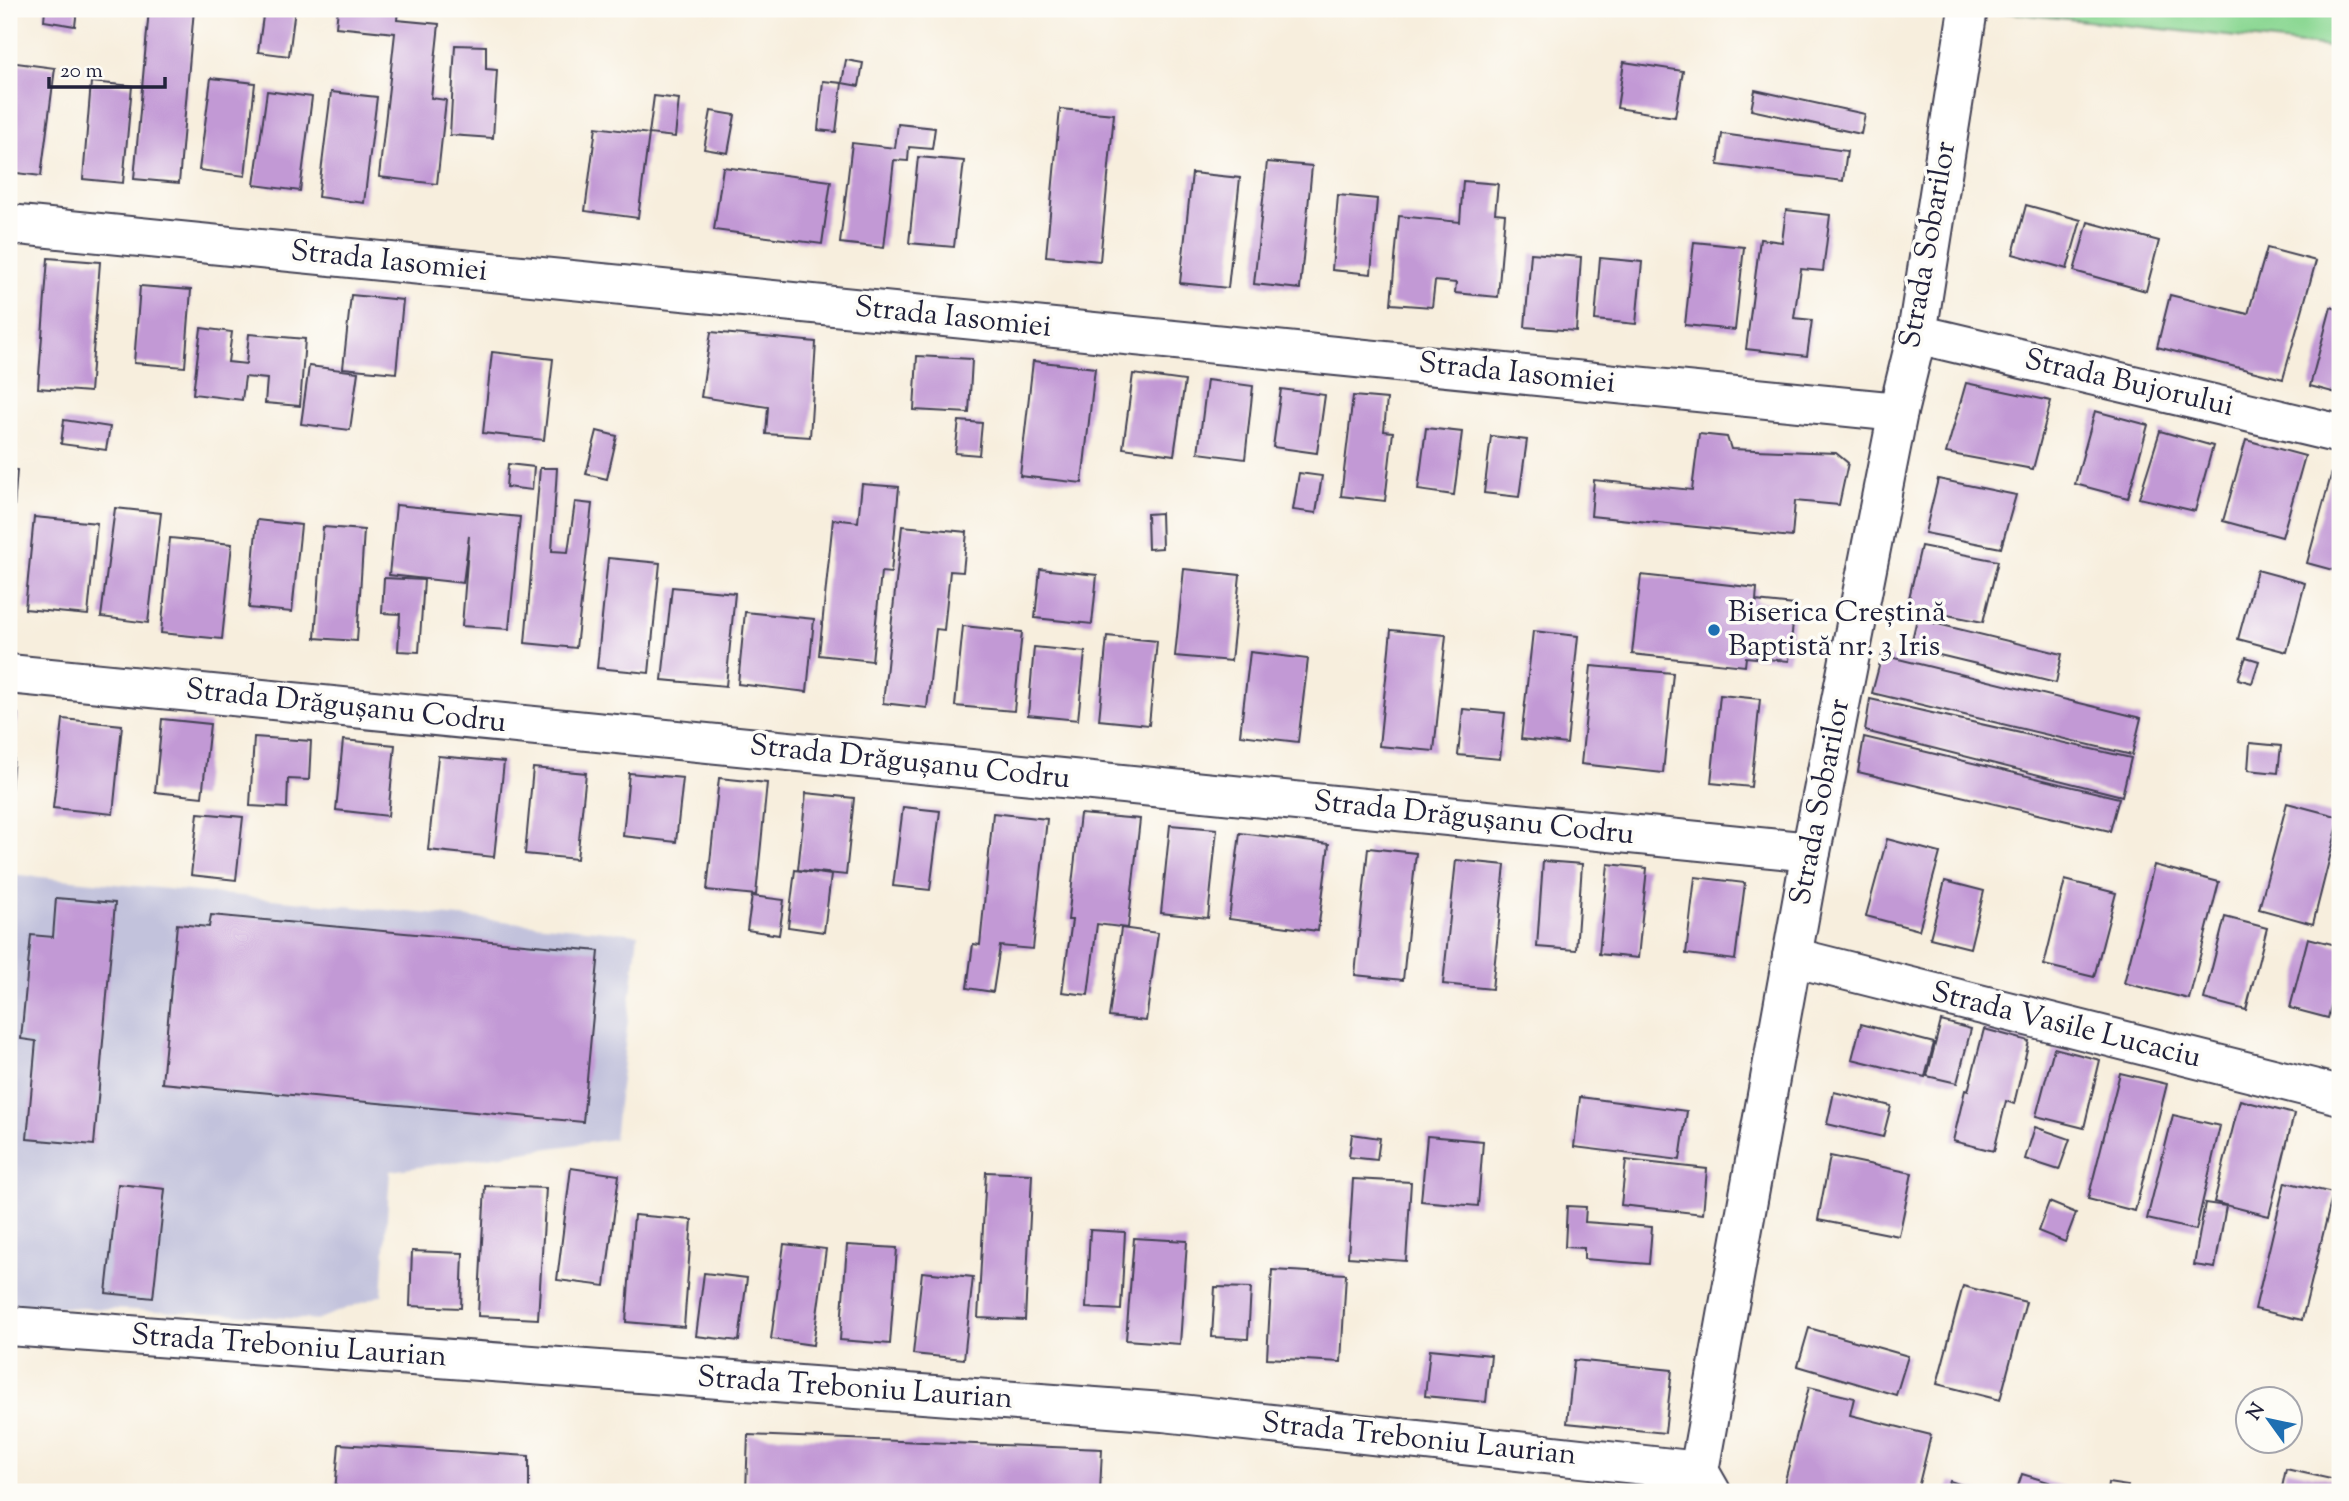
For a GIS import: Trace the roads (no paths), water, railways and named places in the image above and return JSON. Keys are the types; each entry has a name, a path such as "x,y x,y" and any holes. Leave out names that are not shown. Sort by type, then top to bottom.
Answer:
{"street":[{"name":"Strada Sobarilor","path":"1705,1482 1811,852 1898,412 1917,334 1968,9"},
{"name":"Strada Iasomiei","path":"9,224 1898,412"},
{"name":"Strada Bujorului","path":"1917,334 2340,434"},
{"name":"Strada Drăgușanu Codru","path":"9,674 1811,852"},
{"name":"Strada Vasile Lucaciu","path":"1792,957 2340,1095"},
{"name":"Strada Treboniu Laurian","path":"9,1326 1163,1412 1705,1482"}],"place":[{"name":"Biserica Creștină Baptistă nr. 3 Iris","path":"1714,630"}]}
